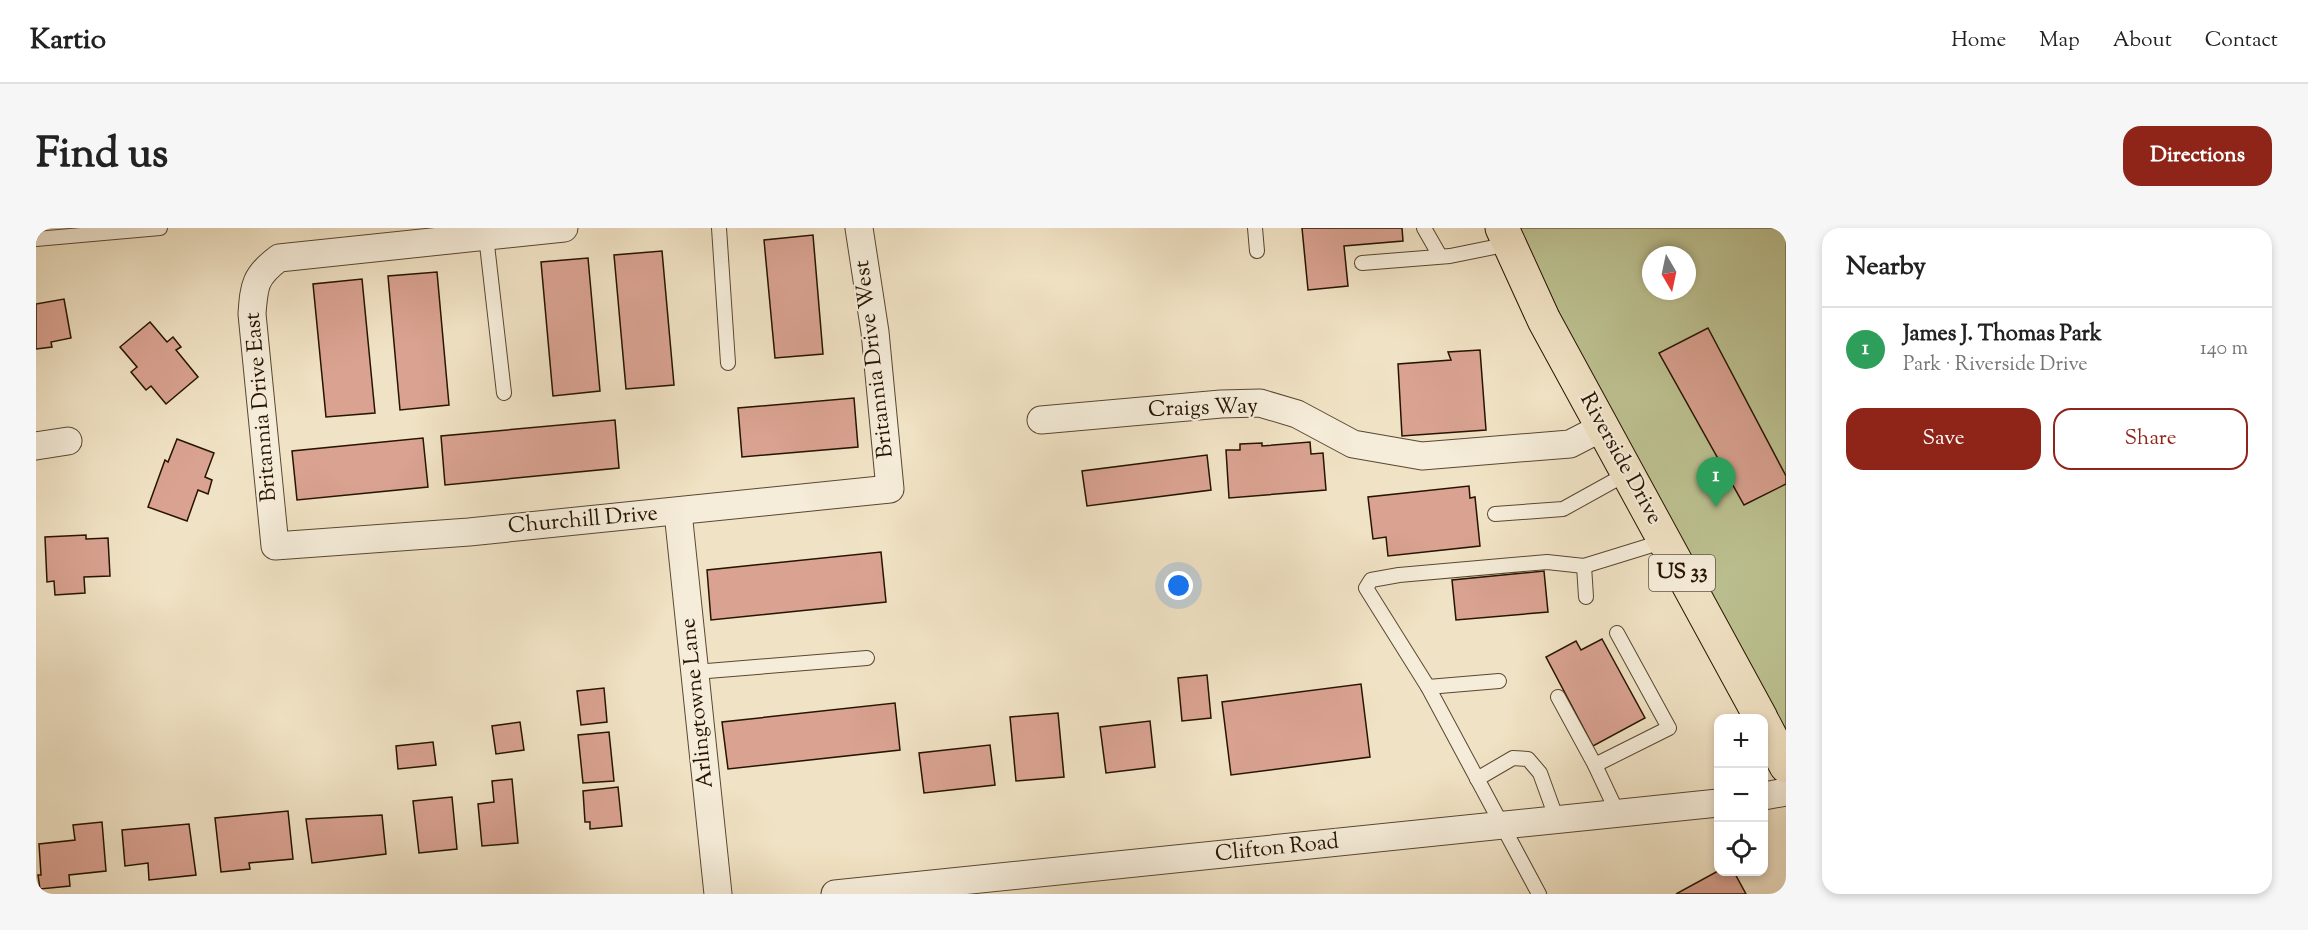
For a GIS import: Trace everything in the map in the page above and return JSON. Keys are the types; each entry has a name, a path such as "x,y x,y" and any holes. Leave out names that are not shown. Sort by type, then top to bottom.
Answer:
{"main road":[{"name":"Riverside Drive","path":"1506,236 1544,321 1759,714"},
{"path":"1768,732 1786,766"}],"street":[{"path":"486,236 564,228"},
{"name":"Britannia Drive West","path":"859,228 875,332 890,489"},
{"name":"Britannia Drive East","path":"275,546 252,314 253,291 263,270 279,258 486,236"},
{"name":"Craigs Way","path":"1041,420 1221,404 1260,403 1297,414 1353,444 1422,456 1570,444 1603,427"},
{"path":"36,446 68,441"},
{"name":"Churchill Drive","path":"275,546 469,532 890,489"},
{"name":"Arlingtowne Lane","path":"678,512 718,894"},
{"path":"1768,795 1786,792"},
{"name":"Clifton Road","path":"835,894 1714,804"}],"lane":[{"path":"36,239 160,228"},
{"path":"719,228 728,363"},
{"path":"1256,228 1257,251"},
{"path":"1425,228 1440,256"},
{"path":"486,236 504,393"},
{"path":"1362,263 1440,256 1506,236"},
{"path":"1495,514 1563,509 1628,473"},
{"path":"1539,894 1428,687 1366,588 1371,580 1399,575 1547,562 1584,566 1665,541"},
{"path":"1584,566 1586,597"},
{"path":"1595,765 1669,728 1617,633"},
{"path":"694,672 867,658"},
{"path":"1428,687 1499,681"},
{"path":"1558,697 1595,765 1618,814"},
{"path":"1477,779 1513,758 1528,759 1540,773 1557,820"}],"green space":[{"path":"1502,228 1786,228 1786,766 1768,732 1768,714 1759,714"}],"building":[{"path":"1302,228 1402,228 1403,241 1344,246 1348,286 1308,290"},
{"path":"813,235 823,354 775,358 764,240"},
{"path":"662,251 674,385 626,389 614,255"},
{"path":"588,258 600,391 553,396 541,262"},
{"path":"437,272 449,405 400,410 388,276"},
{"path":"362,279 375,413 326,417 313,284"},
{"path":"64,299 71,338 51,342 52,347 36,349 36,304"},
{"path":"150,322 167,342 173,337 181,347 176,350 198,377 166,404 151,386 146,390 131,372 137,367 120,347"},
{"path":"1708,328 1786,476 1786,484 1744,505 1659,353"},
{"path":"1480,350 1486,430 1402,436 1398,364 1451,360 1448,352"},
{"path":"854,398 858,447 742,457 738,408"},
{"path":"615,420 619,468 445,485 441,436"},
{"path":"423,438 428,487 297,500 292,451"},
{"path":"177,439 214,453 205,477 212,480 208,494 198,490 187,521 148,507 165,460 168,462"},
{"path":"1310,442 1311,454 1323,453 1326,490 1229,498 1226,450 1240,450 1240,444 1262,443 1262,446"},
{"path":"1207,455 1211,490 1087,506 1082,471"},
{"path":"1469,486 1470,498 1475,497 1480,546 1388,556 1386,537 1373,539 1368,497"},
{"path":"86,535 86,539 108,538 110,576 84,577 85,593 55,595 54,581 47,582 45,537"},
{"path":"881,552 886,602 711,620 707,570"},
{"path":"1544,571 1548,612 1456,620 1452,580"},
{"path":"1602,639 1645,718 1593,746 1546,657 1576,641 1581,650"},
{"path":"1207,675 1211,718 1182,721 1178,678"},
{"path":"1361,684 1370,757 1231,775 1222,702"},
{"path":"604,688 607,722 581,725 577,691"},
{"path":"895,703 900,750 728,769 722,722"},
{"path":"1058,713 1064,777 1016,781 1010,717"},
{"path":"1150,721 1155,767 1106,773 1100,727"},
{"path":"520,722 524,750 496,754 492,726"},
{"path":"609,732 614,781 583,783 578,735"},
{"path":"433,742 436,765 398,769 396,746"},
{"path":"990,745 995,785 924,793 919,753"},
{"path":"512,779 518,843 482,846 478,804 494,802 492,781"},
{"path":"618,787 622,826 590,829 590,822 585,822 583,791"},
{"path":"452,797 457,849 419,853 413,801"},
{"path":"288,811 293,859 249,863 250,869 221,872 215,818"},
{"path":"382,815 386,854 312,863 306,819"},
{"path":"102,822 106,871 69,875 70,886 40,889 39,844 75,840 73,825"},
{"path":"189,824 196,875 149,880 148,863 125,866 122,830"},
{"path":"1714,873 1714,876 1736,876 1746,894 1676,894"}],"place":[{"name":"James J. Thomas Park","path":"1716,507"}]}
